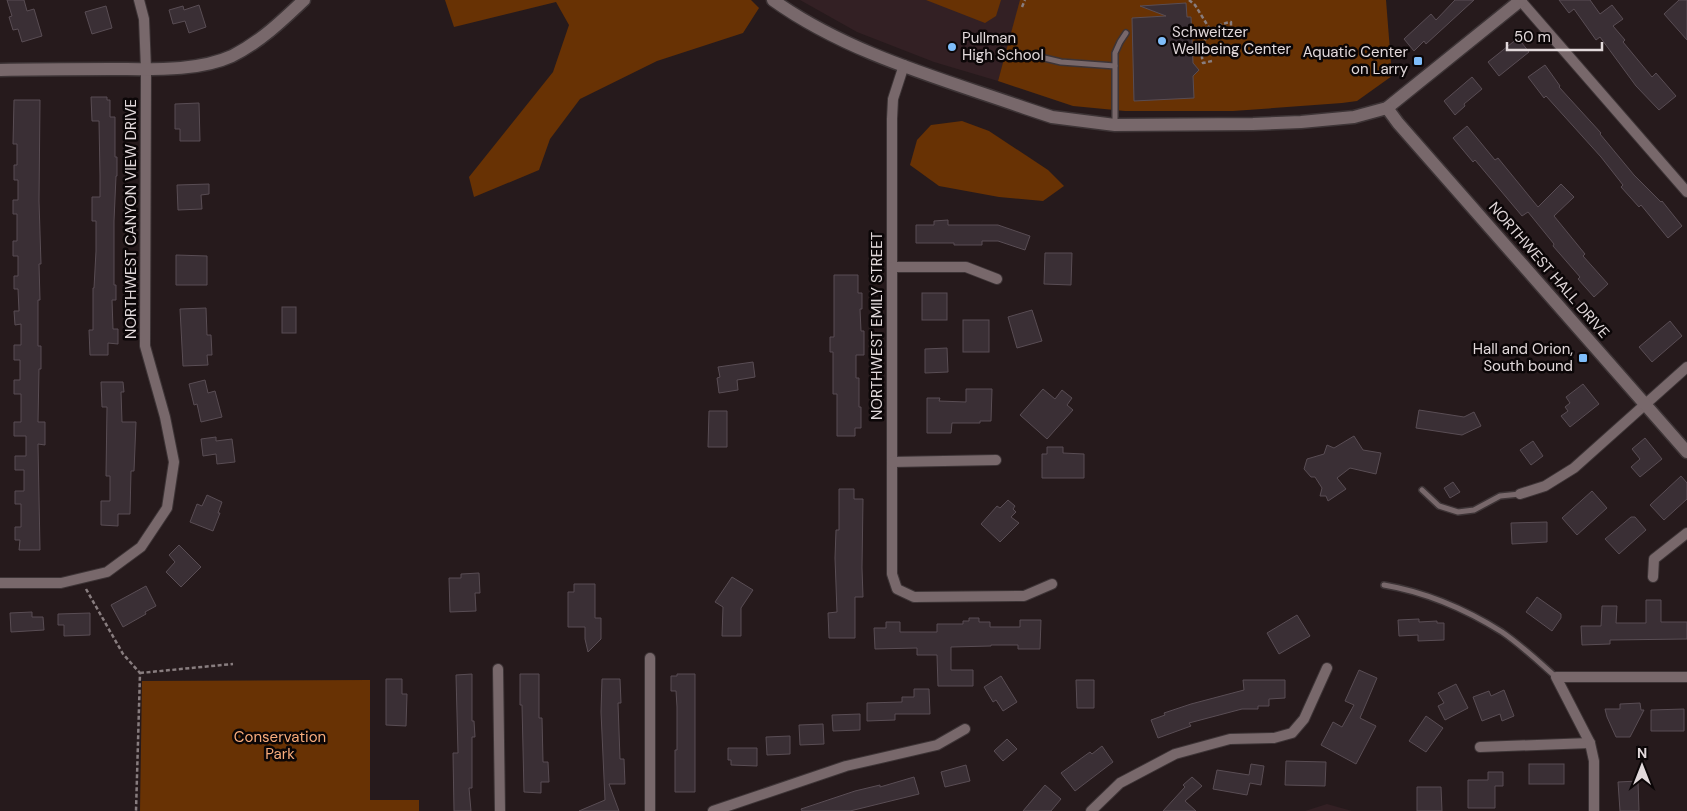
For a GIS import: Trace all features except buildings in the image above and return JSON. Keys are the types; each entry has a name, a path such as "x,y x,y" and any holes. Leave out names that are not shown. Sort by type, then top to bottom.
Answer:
{"street":[{"name":"NORTHWEST CANYON VIEW DRIVE","path":"0,584 61,583 107,572 141,547 167,508 174,462 165,417 146,346 146,69 144,20 139,0"},
{"path":"0,70 146,69 207,64 231,56 262,38 304,0"},
{"path":"773,0 800,19 825,32 904,65 1043,114 1078,121 1115,125 1196,126 1301,122 1354,117 1387,108 1521,0 1687,192"},
{"name":"NORTHWEST EMILY STREET","path":"904,65 893,99 892,574 897,589 914,597 1024,596 1052,584"},
{"name":"NORTHWEST HALL DRIVE","path":"1387,108 1411,138 1687,452"},
{"path":"892,267 966,267 997,278"},
{"path":"1520,494 1545,486 1574,468 1687,367"},
{"path":"892,462 996,460"},
{"path":"1653,577 1654,559 1687,534"},
{"path":"650,658 650,811"},
{"path":"1091,811 1120,783 1174,754 1230,739 1274,738 1292,733 1304,719 1327,668"},
{"path":"498,669 500,811"},
{"path":"1594,811 1594,761 1590,743 1556,677 1687,677"},
{"path":"713,811 846,766 937,745 965,729"},
{"path":"1480,747 1590,743"}],"lane":[{"path":"1115,125 1115,53 1126,33"},
{"path":"1036,56 1061,62 1115,66"},
{"path":"1422,490 1439,506 1458,512 1474,510 1500,496 1520,494"},
{"path":"1384,585 1401,588 1432,598 1463,611 1503,633 1556,677"}],"path":[{"path":"1022,7 1025,0"},
{"path":"1191,1 1211,31"},
{"path":"1212,61 1203,63 1201,54 1203,43 1211,31 1221,24 1231,22 1231,34"},
{"path":"81,579 123,654 140,673 136,811"},
{"path":"140,673 233,664"}],"shaded area":[{"name":"Pullman High School","path":"800,0 1021,0 998,81 934,62 857,32"},
{"path":"1327,804 1352,811 1305,811"}],"green space":[{"path":"445,0 751,0 759,8 743,33 657,61 580,99 550,139 539,170 474,197 469,177 553,72 569,25 556,2 454,27"},
{"path":"926,0 1001,0 996,16 985,23"},
{"path":"1020,0 1386,0 1392,76 1357,101 1342,103 1233,111 1125,111 1073,106 998,81"},
{"path":"962,121 989,131 1048,170 1064,186 1043,201 999,197 939,186 910,165 917,140 931,125"},
{"name":"Conservation Park","path":"370,680 370,800 419,800 419,811 140,811 142,681"}],"place":[{"name":"Schweitzer Wellbeing Center","path":"1162,41"},
{"name":"Pullman High School","path":"952,47"},
{"name":"Aquatic Center on Larry","path":"1418,61"},
{"name":"Hall and Orion, South bound","path":"1583,358"}]}
